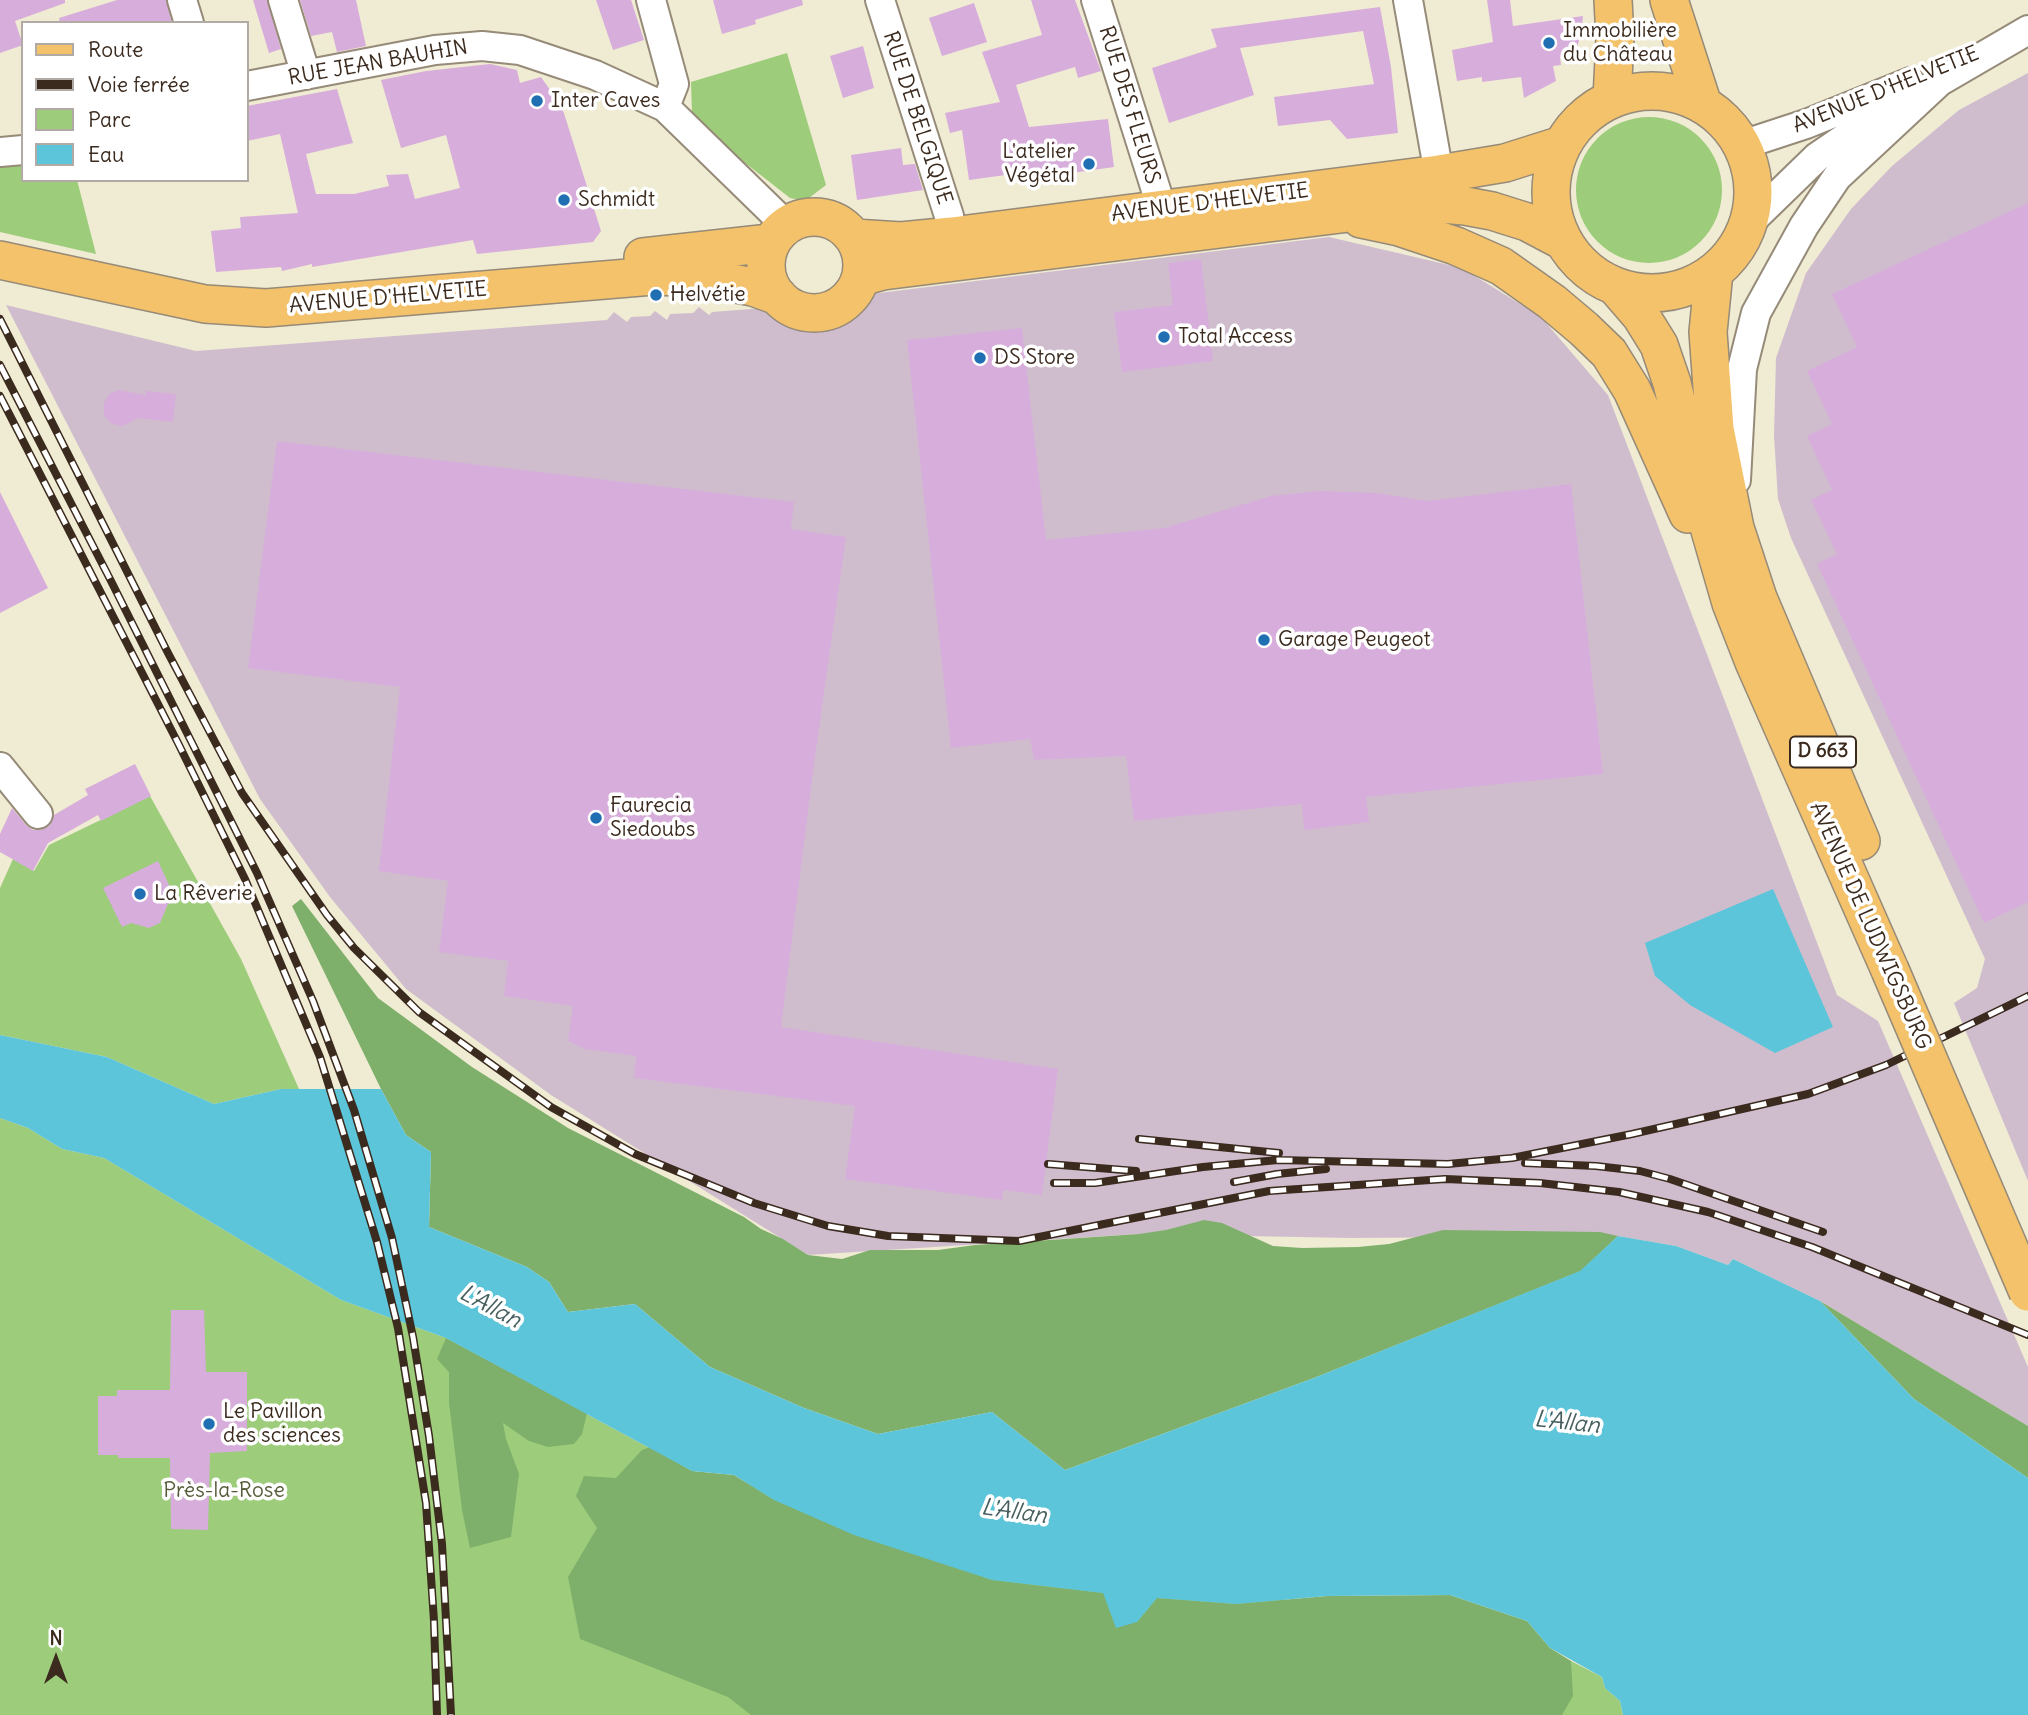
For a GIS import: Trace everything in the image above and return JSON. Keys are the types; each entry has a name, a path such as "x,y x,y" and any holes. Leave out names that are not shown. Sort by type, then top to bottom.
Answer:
{"main road":[{"path":"1612,99 1615,38 1613,0"},
{"path":"1669,0 1703,105"},
{"path":"1642,92 1674,94 1703,105 1725,123 1742,145 1751,171 1753,197 1748,224 1735,251 1714,272 1684,288 1649,293 1616,287 1594,276 1576,260 1563,241 1552,210 1552,176 1562,145 1586,115 1612,99 1642,92"},
{"name":"AVENUE D'HELVETIE","path":"854,238 901,241 953,236 1439,174 1505,163 1562,145"},
{"name":"AVENUE D'HELVETIE","path":"861,277 883,271 1429,203 1465,206 1527,222 1563,241"},
{"name":"D 663","path":"1338,214 1399,227 1455,246 1500,266 1552,302 1609,353 1632,390 1661,458 1731,603"},
{"path":"815,217 830,219 844,227 854,238 860,250 861,277 848,299 825,312 800,311 778,296 766,272 766,258 778,234 800,219 815,217"},
{"name":"AVENUE D'HELVETIE","path":"0,246 209,286 277,289 601,261 778,234"},
{"name":"AVENUE D'HELVETIE","path":"0,260 205,304 266,308 653,276 705,278 753,287 778,296"},
{"name":"AVENUE DE LUDWIGSBURG","path":"1714,272 1708,332 1715,429 1735,528 1768,623 2028,1292"},
{"name":"AVENUE DE LUDWIGSBURG","path":"1616,287 1641,316 1658,345 1672,383 1692,468 1731,603 1754,662 2028,1231"}],"street":[{"path":"182,0 188,21"},
{"path":"283,0 306,75"},
{"path":"651,0 674,84 665,107"},
{"name":"RUE DE BELGIQUE","path":"880,0 953,236"},
{"name":"RUE DES FLEURS","path":"1096,0 1162,209"},
{"path":"1408,0 1439,174"},
{"name":"AVENUE D'HELVETIE","path":"1748,224 1817,157 1858,129 2028,30"},
{"name":"AVENUE D'HELVETIE","path":"1742,145 1831,114 1959,62 2028,30"},
{"name":"RUE JEAN BAUHIN","path":"248,86 435,50 482,46 520,50 595,75 665,107 778,234"},
{"name":"AVENUE D'HELVETIE","path":"1837,177 1939,82"},
{"path":"0,152 21,150"},
{"name":"AVENUE DE LUDWIGSBURG","path":"1735,528 1736,449 1742,369 1756,313 1804,226 1837,177"},
{"path":"0,767 38,814"}],"shaded area":[{"path":"2028,73 2028,1181 1954,1003 1977,988 1985,959 1791,538 1778,499 1774,436 1776,358 1806,273 1851,209 1892,166 1959,110"},
{"path":"1329,237 1462,268 1541,317 1608,395 1837,995 1878,1021 2028,1367 2028,1426 1820,1301 1733,1259 1728,1265 1676,1246 1618,1236 1351,1238 1139,1234 808,1255 551,1095 406,989 330,897 260,799 6,305 196,351 607,320 614,312 627,322 631,317 650,316 655,311 667,320 670,314 693,313 699,307 709,315 712,312"}],"green space":[{"path":"787,53 826,185 805,201 790,198 731,152 692,114 691,82"},
{"path":"1649,117 1677,122 1701,138 1717,162 1722,190 1717,218 1701,242 1677,258 1649,263 1621,258 1597,242 1581,218 1576,190 1581,162 1597,138 1621,122"},
{"path":"21,164 21,182 78,182 96,254 0,232 0,166"},
{"path":"150,796 241,959 299,1089 281,1089 214,1104 107,1057 0,1035 0,888 13,859 34,871 49,845"},
{"path":"301,899 378,998 472,1067 568,1128 744,1217 808,1255 842,1259 870,1250 938,1250 1139,1234 1204,1220 1222,1223 1273,1246 1302,1248 1389,1244 1443,1230 1600,1232 1618,1236 1581,1271 1314,1378 1065,1470 992,1412 878,1434 804,1408 710,1367 635,1304 568,1312 549,1282 527,1267 429,1227 431,1152 406,1135 381,1089 292,906"},
{"name":"Près-la-Rose","path":"0,1118 28,1128 62,1149 104,1158 341,1300 446,1338 692,1471 1571,1661 1602,1677 1605,1688 1620,1701 1623,1715 0,1715"},
{"path":"1820,1301 2028,1426 2028,1478 1914,1399"},
{"path":"446,1338 587,1413 582,1434 574,1444 548,1447 529,1441 503,1423 519,1474 511,1537 470,1548 462,1510 449,1403 449,1372 437,1359"},
{"path":"650,1447 692,1471 734,1475 774,1500 992,1580 1104,1593 1137,1622 1157,1598 1236,1604 1327,1596 1450,1595 1527,1621 1550,1648 1571,1661 1573,1696 1562,1715 751,1715 728,1697 580,1639 568,1577 597,1528 576,1496 584,1476 616,1478 642,1450"}],"water":[{"path":"1773,889 1833,1027 1775,1053 1690,1005 1655,976 1645,943"},
{"name":"L'Allan","path":"0,1035 107,1057 214,1104 281,1089 381,1089 406,1135 431,1152 429,1227 527,1267 549,1282 568,1312 635,1304 710,1367 804,1408 878,1434 992,1412 1065,1470 1314,1378 1580,1271 1618,1236 1676,1246 1728,1265 1733,1259 1820,1301 1914,1399 2028,1478 2028,1715 1623,1715 1620,1701 1605,1688 1602,1677 1550,1648 1527,1621 1450,1595 1327,1596 1236,1604 1157,1598 1137,1622 1116,1628 1103,1593 992,1580 854,1535 774,1500 734,1475 692,1471 446,1338 341,1300 104,1158 62,1149 28,1128 0,1118"}],"building":[{"path":"0,0 65,0 65,3 15,21 21,46 0,53"},
{"path":"117,0 166,0 171,21 60,21 59,18"},
{"path":"253,0 267,0 281,49 269,53"},
{"path":"300,0 356,0 366,46 337,52 332,32 311,36"},
{"path":"596,0 631,0 644,40 613,50"},
{"path":"713,0 802,0 803,5 722,34"},
{"path":"1031,0 1075,0 1101,71 1078,78 1075,67 1016,85 1029,127 1108,119 1114,167 1044,177 1042,170 969,180 962,130 950,133 945,113 1000,102 982,52 1042,35"},
{"path":"1487,0 1510,0 1513,26 1583,16 1575,55 1560,57 1561,65 1553,66 1556,81 1524,98 1521,77 1482,82 1482,77 1457,81 1452,50 1493,42"},
{"path":"974,3 987,42 942,56 929,18"},
{"path":"1380,7 1391,67 1398,133 1347,139 1330,120 1278,126 1274,97 1374,84 1363,31 1240,48 1254,95 1169,123 1152,68 1217,47 1211,29"},
{"path":"863,46 874,88 843,98 830,56"},
{"path":"490,64 517,70 520,83 541,77 562,107 601,231 593,242 477,254 473,240 312,267 312,264 282,271 281,267 216,272 211,231 241,228 240,217 298,213 280,134 248,141 248,106 337,89 353,143 306,154 316,194 354,194 389,186 386,175 408,174 415,199 460,188 446,135 401,148 381,80 426,71"},
{"path":"901,148 903,165 915,164 923,190 857,200 851,155"},
{"path":"2028,203 2028,902 1984,923 1817,564 1837,554 1811,500 1832,490 1807,436 1832,424 1807,371 1857,347 1832,294"},
{"name":"Total Access","path":"1201,259 1213,361 1122,372 1114,312 1173,305 1168,263"},
{"name":"Garage Peugeot","path":"1022,328 1046,540 1164,528 1271,496 1320,491 1377,493 1427,501 1571,484 1603,774 1366,797 1369,822 1304,830 1302,804 1134,821 1126,756 1034,760 1030,739 951,748 907,340"},
{"path":"119,390 146,395 146,391 176,394 173,422 138,418 123,426 112,424 104,415 104,403 109,394"},
{"name":"Faurecia Siedoubs","path":"277,441 794,502 791,529 846,537 781,1027 1058,1069 1042,1195 1003,1190 1002,1200 845,1179 855,1106 634,1078 636,1056 585,1049 568,1041 573,1006 504,996 508,961 439,952 448,881 379,871 400,687 248,668"},
{"path":"0,492 48,588 0,613"},
{"path":"135,764 151,796 101,821 98,815 48,843 33,871 0,852 0,834 12,808 26,825 33,830 41,830 49,826 54,815 88,795 85,789"},
{"name":"La Rêverie","path":"158,861 176,900 168,904 160,923 149,928 131,923 122,927 103,888"},
{"name":"Le Pavillon des sciences","path":"171,1310 204,1310 206,1372 247,1372 247,1451 210,1453 208,1530 171,1529 170,1458 118,1458 118,1455 98,1455 98,1396 117,1396 117,1390 170,1390"}],"railway":[{"path":"0,319 168,653 242,793 327,915 354,948 419,1012 551,1107 635,1154 754,1203 828,1226 888,1236 1019,1241 1269,1191 1445,1179 1540,1183 1619,1192 1708,1212 1812,1247 2028,1335"},
{"path":"0,365 257,873 313,1001 354,1110 392,1238 413,1337 429,1436 442,1544 451,1715"},
{"path":"0,396 245,879 320,1057 377,1242 398,1328 426,1503 437,1715"},
{"path":"1054,1183 1095,1183 1203,1167 1278,1160 1448,1164 1512,1158 1808,1094 1886,1065 2028,996"},
{"path":"1139,1139 1279,1153"},
{"path":"1525,1163 1640,1171 1823,1232"},
{"path":"1048,1164 1136,1171"},
{"path":"1234,1182 1326,1169"}],"place":[{"name":"Immobilière du Château","path":"1549,43"},
{"name":"Inter Caves","path":"537,101"},
{"name":"L'atelier Végétal","path":"1089,164"},
{"name":"Schmidt","path":"564,200"},
{"name":"Helvétie","path":"656,295"},
{"name":"Total Access","path":"1164,337"},
{"name":"DS Store","path":"980,358"},
{"name":"Garage Peugeot","path":"1264,640"},
{"name":"Faurecia Siedoubs","path":"596,818"},
{"name":"La Rêverie","path":"140,894"},
{"name":"Le Pavillon des sciences","path":"209,1424"}]}
